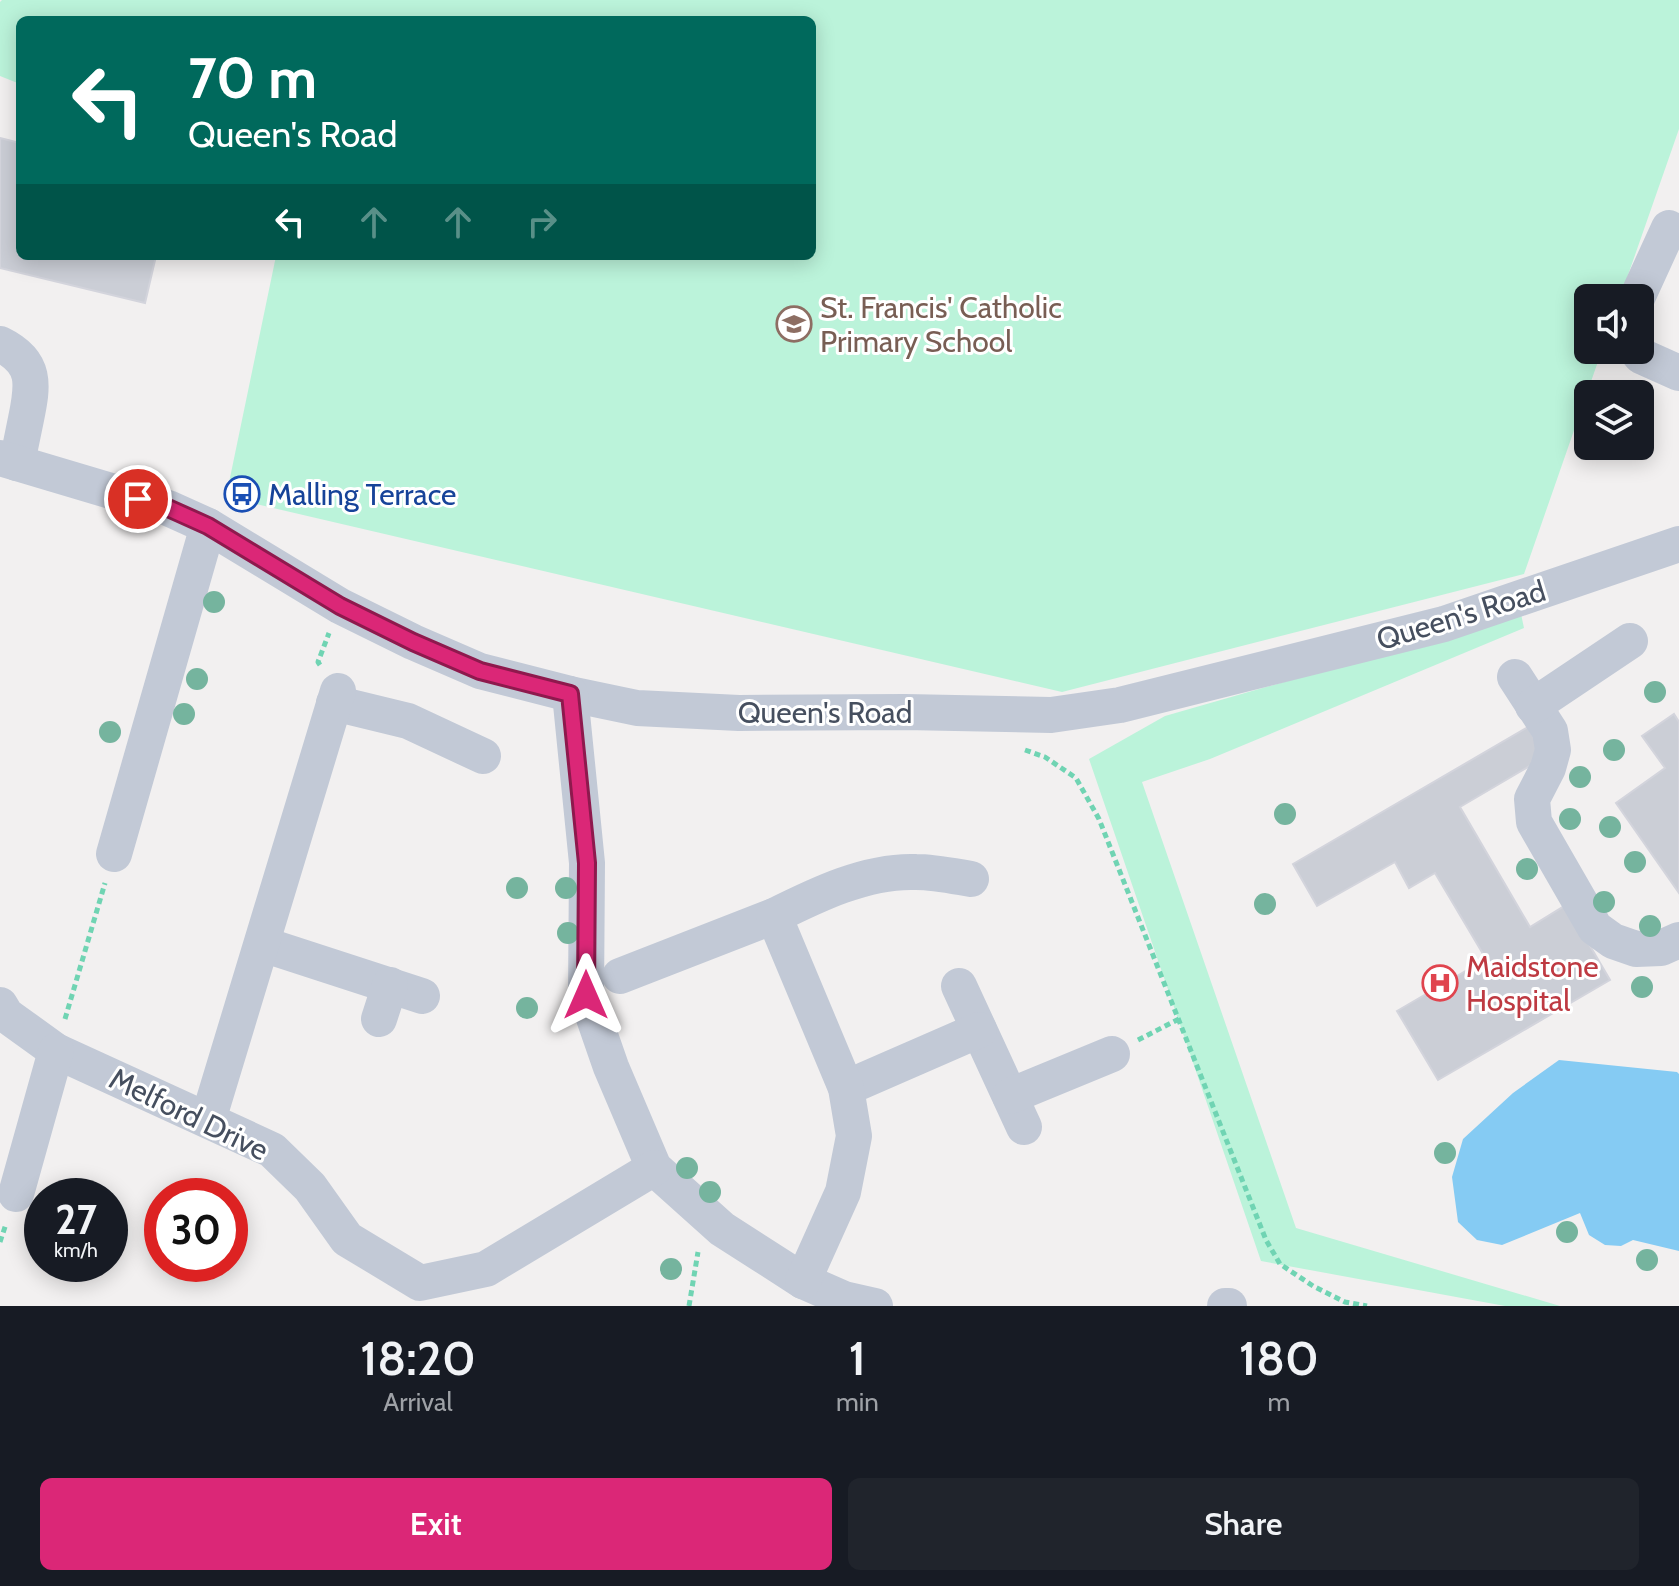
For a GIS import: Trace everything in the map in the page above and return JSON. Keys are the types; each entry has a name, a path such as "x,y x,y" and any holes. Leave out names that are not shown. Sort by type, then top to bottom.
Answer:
{"street":[{"path":"1643,284 1669,228"},
{"path":"0,344 15,353 29,371 32,389 8,461"},
{"path":"1654,362 1679,373"},
{"name":"Queen's Road","path":"8,461 168,508 208,526 340,606 480,671 637,708 739,713 1051,715 1120,705 1444,624 1679,544"},
{"path":"114,854 208,526"},
{"path":"1630,641 1524,691 1550,731 1553,750 1548,768 1532,799 1534,822 1595,928 1613,941 1636,949 1661,948 1679,940"},
{"path":"570,694 587,863 586,995 611,1067 654,1168 722,1229 803,1281 844,1299 875,1306"},
{"path":"208,1120 336,697 408,721 483,756"},
{"path":"620,976 780,929 814,896 881,875 913,871 971,879"},
{"path":"780,929 846,1088 854,1136 843,1192 803,1281"},
{"path":"262,944 406,990 379,1019"},
{"path":"959,986 1017,1112 1112,1054"},
{"name":"Melford Drive","path":"0,1005 6,1015 56,1051 272,1150 310,1187 347,1239 419,1294 486,1269 654,1168"},
{"path":"846,1088 979,1030"},
{"path":"16,1194 56,1051"}],"path":[{"path":"336,697 318,662 340,606"},
{"path":"1013,747 1045,757 1076,778 1099,819 1266,1240 1280,1264 1345,1302 1367,1306"},
{"path":"56,1051 114,854"},
{"path":"1112,1054 1179,1019"},
{"path":"689,1306 704,1214"}],"green space":[{"name":"St. Francis' Catholic Primary School","path":"2,0 1679,0 1679,129 1625,284 1574,284 1574,364 1597,364 1592,380 1574,380 1574,430 1524,574 1062,692 226,497 275,260 816,260 816,16 16,16 16,82 0,76"},
{"path":"1521,614 1524,628 1210,759 1142,782 1296,1228 1560,1306 1505,1306 1261,1261 1089,759 1165,716"}],"water":[{"path":"1559,1060 1679,1074 1679,1251 1633,1240 1621,1246 1605,1245 1589,1235 1580,1213 1502,1245 1477,1240 1458,1222 1452,1177 1463,1139 1513,1093"}],"building":[{"path":"0,138 16,142 16,260 155,260 145,303 0,268"},
{"path":"1674,714 1679,722 1679,893 1616,803 1665,768 1642,736"},
{"path":"1528,727 1545,757 1460,807 1530,927 1566,905 1610,980 1438,1080 1397,1011 1486,959 1435,873 1409,888 1395,862 1317,906 1293,864"}],"place":[{"name":"St. Francis' Catholic Primary School","path":"794,324"},
{"name":"Malling Terrace","path":"242,494"},
{"name":"Maidstone Hospital","path":"1440,983"}],"route":[{"path":"138,499 208,526 340,606 413,642 480,671 570,694 587,863 586,995"}]}
